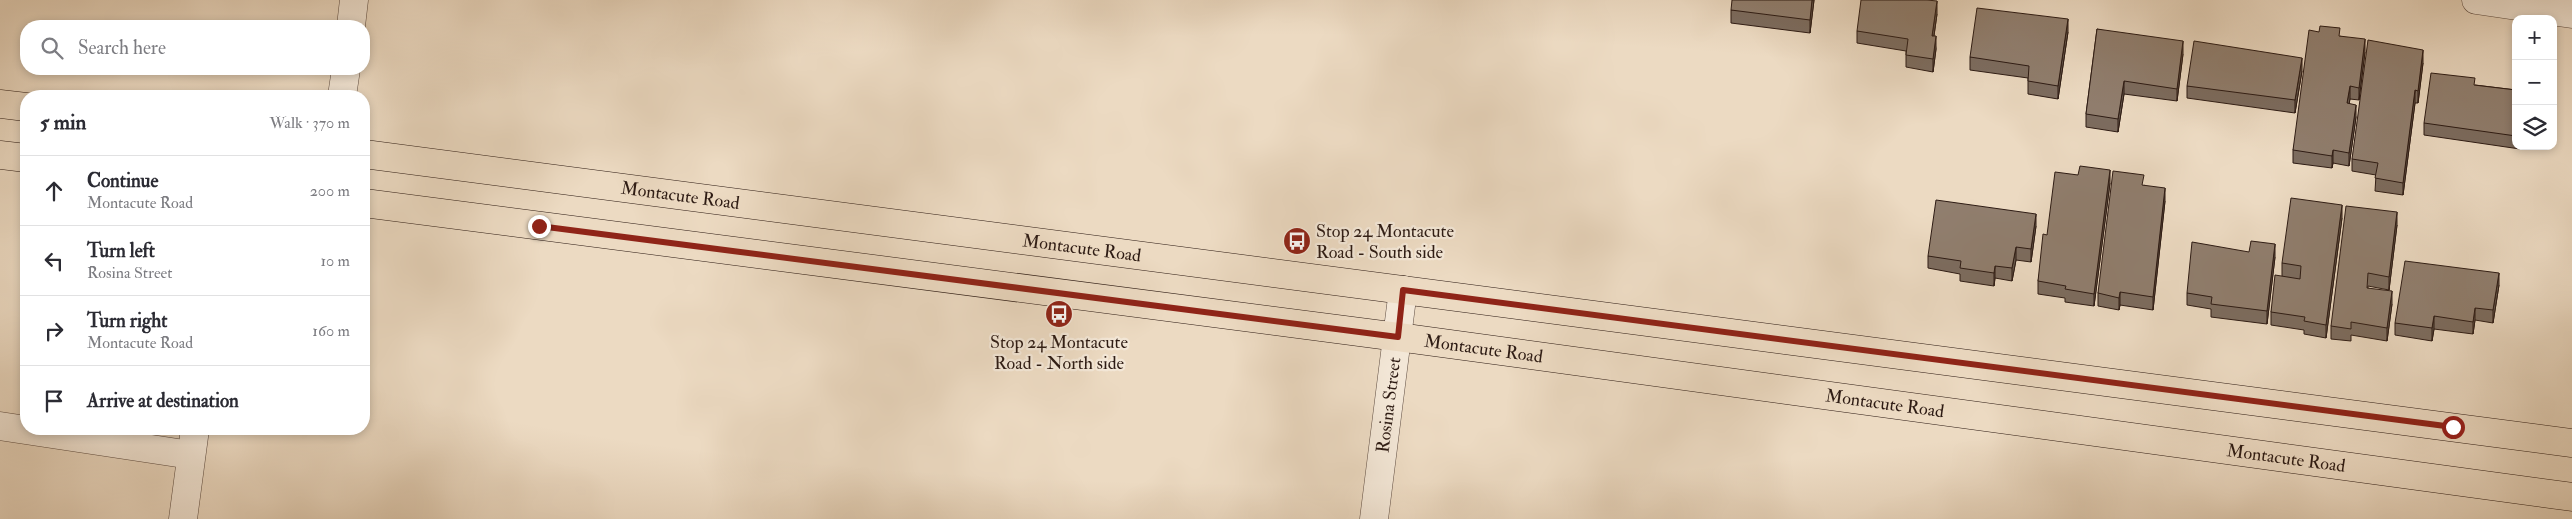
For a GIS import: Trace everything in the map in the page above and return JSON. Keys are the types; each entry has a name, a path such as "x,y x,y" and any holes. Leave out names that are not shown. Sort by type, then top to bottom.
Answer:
{"main road":[{"path":"0,104 20,106"},
{"path":"0,155 20,157"},
{"name":"Montacute Road","path":"370,155 2572,443"},
{"name":"Montacute Road","path":"370,204 1398,337 2572,497"}],"street":[{"path":"352,20 354,0"},
{"path":"2476,0 2572,14"},
{"path":"343,90 345,75"},
{"name":"Rosina Street","path":"1374,519 1403,290"},
{"path":"0,426 20,428"},
{"path":"109,435 193,442 183,519"}],"building":[{"path":"1732,0 1812,0 1810,20 1731,10"},
{"path":"1861,0 1937,1 1932,36 1936,36 1933,59 1906,55 1908,39 1857,31"},
{"path":"1977,8 2068,19 2058,86 2028,81 2029,66 1970,57"},
{"path":"2320,26 2340,28 2339,36 2365,39 2359,88 2350,86 2347,103 2356,105 2349,153 2333,150 2332,156 2293,150 2309,30 2319,32"},
{"path":"2097,29 2183,41 2177,89 2124,81 2118,119 2086,114"},
{"path":"2368,40 2423,50 2418,91 2415,90 2403,183 2375,178 2378,163 2352,159"},
{"path":"2194,41 2302,58 2295,100 2187,86"},
{"path":"2431,73 2475,78 2474,85 2512,90 2512,135 2424,123"},
{"path":"2080,166 2110,170 2094,294 2065,289 2066,286 2038,281 2043,234 2047,235 2055,172 2078,175"},
{"path":"2113,171 2144,175 2142,185 2165,188 2153,297 2120,292 2119,298 2098,293"},
{"path":"2291,198 2342,205 2326,325 2304,321 2305,317 2271,312 2275,275 2300,279 2301,266 2282,263"},
{"path":"1936,200 2036,214 2031,249 2016,247 2012,268 1995,266 1994,273 1960,268 1961,261 1928,256"},
{"path":"2346,206 2397,212 2389,277 2368,273 2367,288 2392,291 2387,328 2351,322 2351,329 2331,326"},
{"path":"2251,241 2275,244 2267,311 2211,304 2212,297 2187,293 2192,242 2249,252"},
{"path":"2405,261 2499,273 2493,310 2475,308 2473,322 2434,316 2432,328 2395,323"}],"place":[{"name":"Stop 24 Montacute Road - South side","path":"1297,241"},
{"name":"Stop 24 Montacute Road - North side","path":"1059,314"}],"route":[{"path":"539,226 1398,337 1403,290 2453,427"}]}
